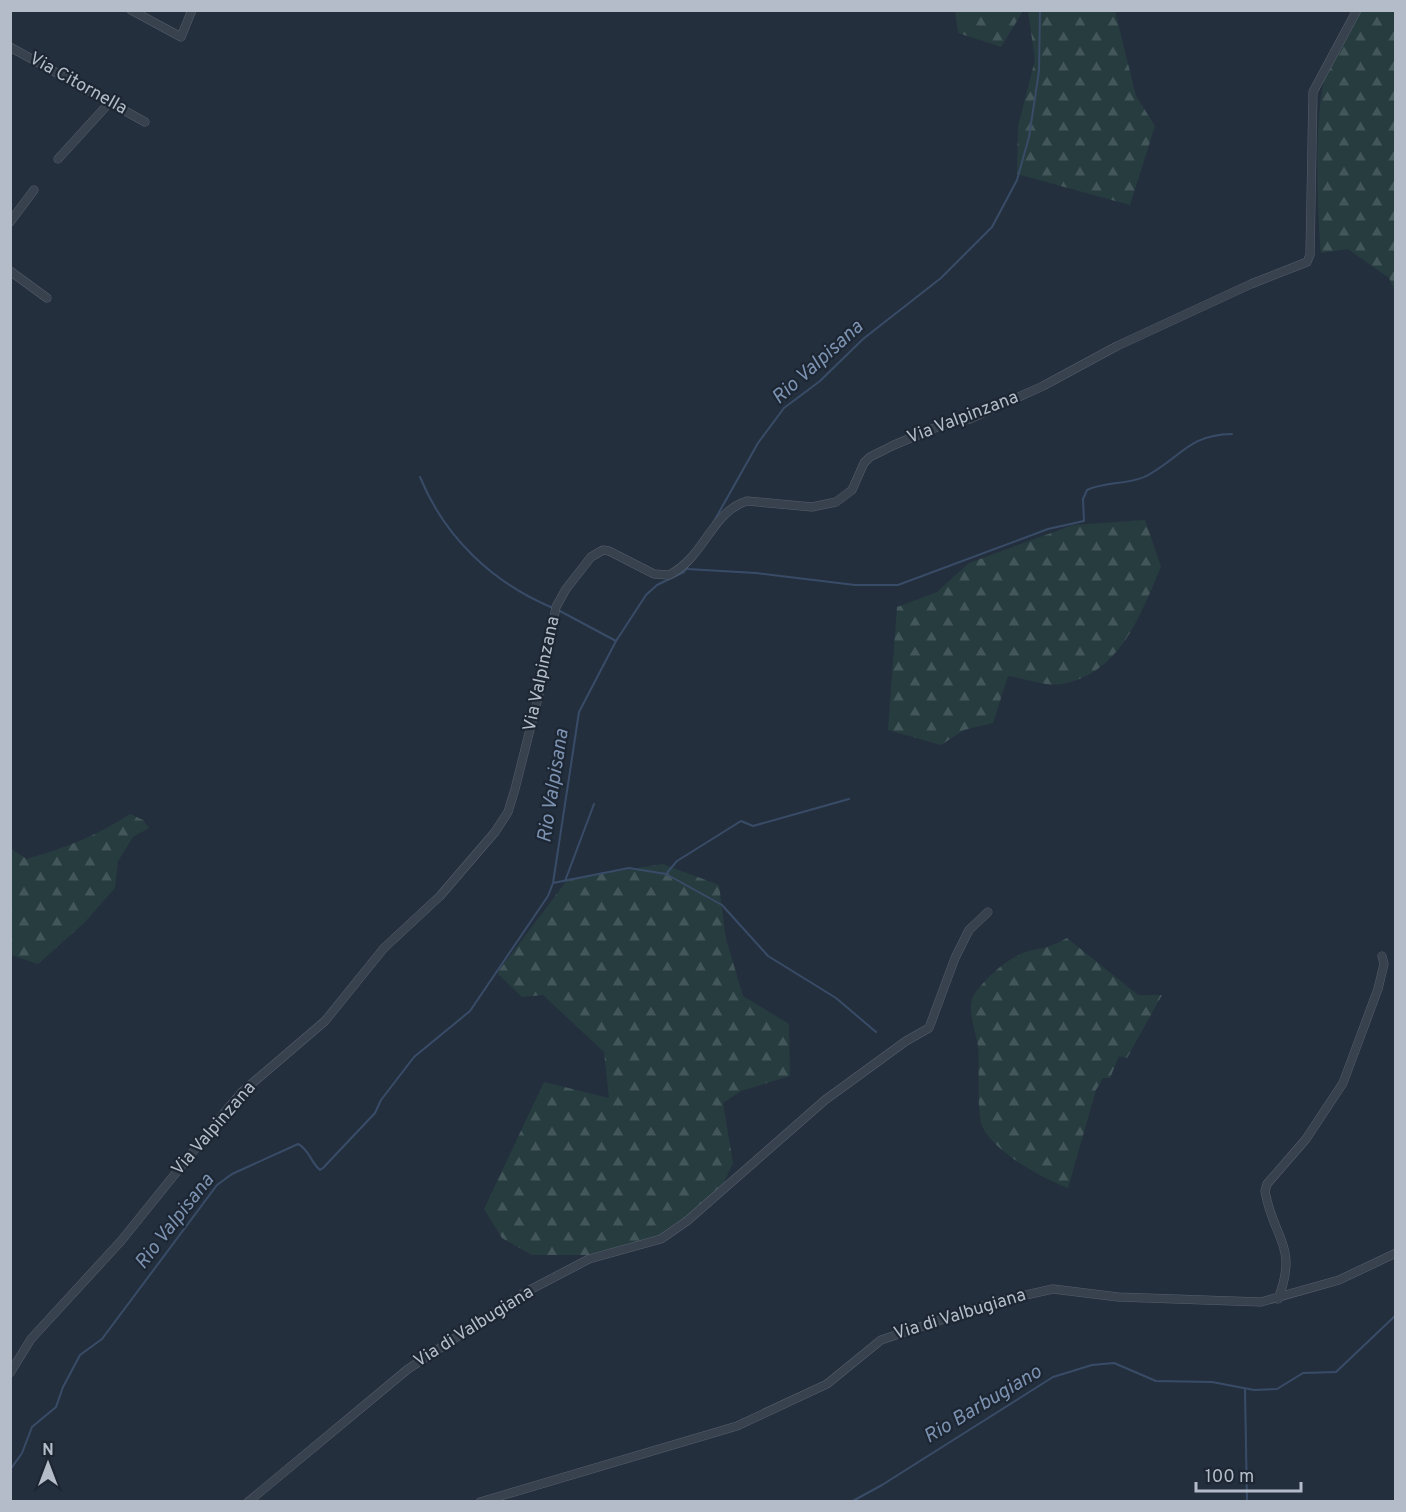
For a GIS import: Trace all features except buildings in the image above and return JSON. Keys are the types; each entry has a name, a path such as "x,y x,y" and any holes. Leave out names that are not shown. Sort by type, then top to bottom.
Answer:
{"street":[{"path":"131,10 181,37 192,10"},
{"name":"Via Valpinzana","path":"10,1372 31,1339 121,1241 225,1112 256,1080 325,1021 384,948 440,896 495,832 508,812 515,789 539,694 556,607 566,589 591,557 603,550 609,551 654,574 669,575 697,553 721,518 741,503 747,501 819,507 836,502 852,490 864,463 870,457 937,427 970,419 1043,386 1117,346 1251,284 1307,262 1310,255 1313,92 1357,10"},
{"name":"Via Citornella","path":"10,47 145,122"},
{"path":"58,159 110,102"},
{"path":"10,222 33,190"},
{"path":"10,271 47,298"},
{"name":"Via di Valbugiana","path":"248,1502 408,1369 524,1293 589,1259 661,1239 678,1227 825,1100 906,1041 929,1028 955,958 969,930 988,912"},
{"path":"1278,1299 1287,1276 1288,1261 1265,1191 1267,1184 1306,1139 1343,1083 1378,989 1384,964 1382,956"},
{"name":"Via di Valbugiana","path":"480,1502 737,1426 827,1384 881,1340 998,1301 1048,1290 1118,1296 1250,1302 1278,1299 1338,1280 1395,1253"}],"green space":[{"path":"955,10 1023,11 1001,47 958,33"},
{"path":"1028,11 1115,11 1136,96 1155,126 1130,205 1017,174 1018,126 1035,60"},
{"path":"1359,11 1395,11 1395,291 1389,278 1348,249 1321,253 1318,210 1320,103 1329,63"},
{"path":"1145,520 1161,567 1126,639 1114,655 1099,668 1082,678 1056,685 1008,676 993,723 964,730 941,745 888,730 897,607 937,592 969,563 1073,525"},
{"path":"130,814 143,820 149,828 133,837 118,861 115,888 84,923 38,964 11,955 11,849 27,859 80,841"},
{"path":"663,864 719,885 726,939 743,996 789,1024 790,1076 741,1091 723,1103 733,1163 717,1197 658,1236 592,1255 532,1255 502,1238 484,1209 544,1082 609,1098 604,1052 543,995 522,997 497,973 568,879"},
{"path":"1067,938 1138,995 1162,995 1127,1058 1119,1056 1110,1078 1103,1078 1096,1090 1068,1188 1021,1164 998,1146 983,1128 980,1112 978,1046 971,1005 975,993 1006,962 1021,954"}],"waterway":[{"name":"Rio Valpisana","path":"713,523 758,443 784,408 820,381 863,339 941,278 992,227 1017,180 1029,137 1039,71 1040,10"},
{"path":"687,569 756,573 855,585 898,585 1048,529 1084,521 1083,499 1087,490 1143,477 1196,442 1217,435 1232,434"},
{"path":"420,477 443,520 473,556 510,586 553,608"},
{"name":"Rio Valpisana","path":"10,1470 22,1453 32,1427 56,1407 63,1387 80,1355 102,1339 217,1185 232,1174 298,1144 305,1149 320,1170 323,1168 375,1113 381,1100 414,1057 470,1011 548,896 553,883 579,712 616,641 646,595 657,585 684,572 691,562"},
{"path":"558,610 616,641"},
{"path":"666,874 677,861 741,821 753,826 849,799"},
{"path":"565,881 594,804"},
{"path":"553,883 629,868 666,874 722,905 768,956 836,998 876,1032"},
{"name":"Rio Barbugiano","path":"851,1502 882,1485 1053,1377 1092,1365 1114,1363 1156,1381 1212,1382 1254,1390 1277,1389 1303,1373 1336,1372 1396,1315"},
{"path":"1245,1390 1247,1502"}]}
